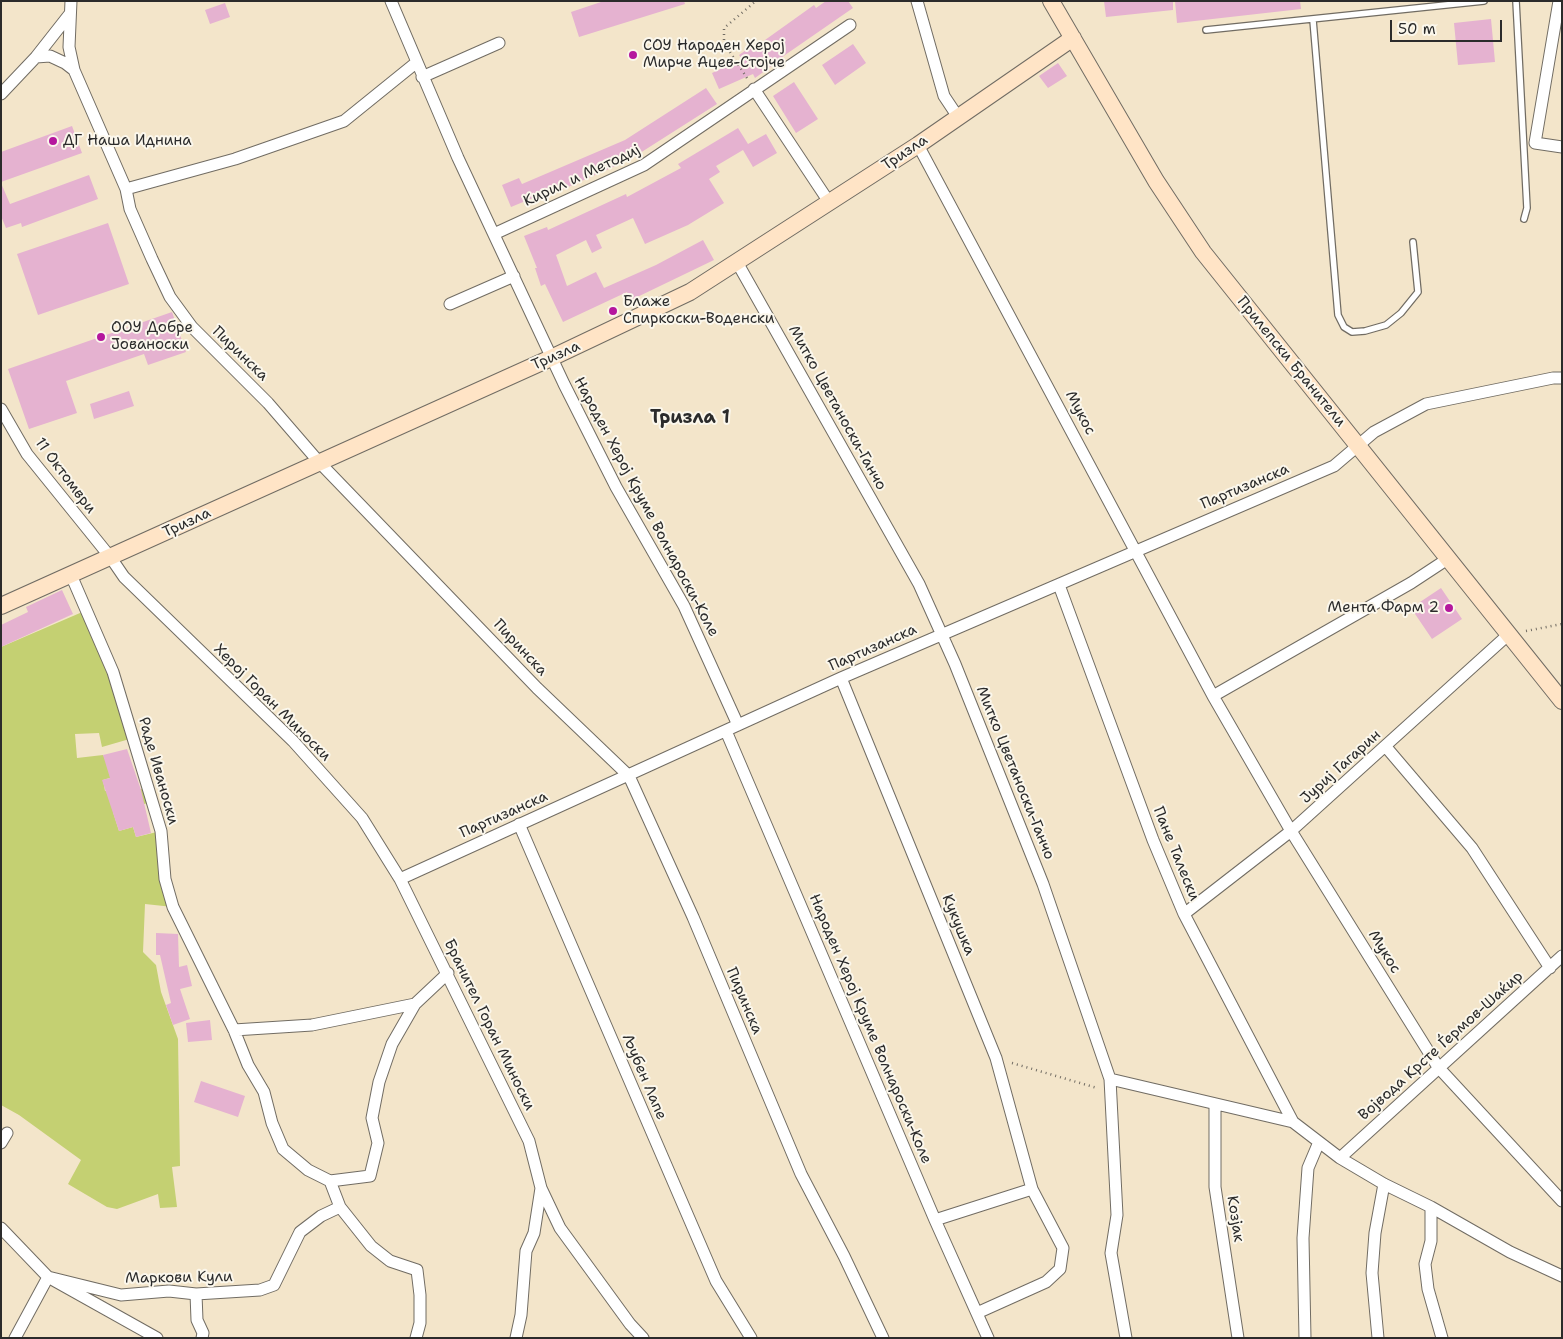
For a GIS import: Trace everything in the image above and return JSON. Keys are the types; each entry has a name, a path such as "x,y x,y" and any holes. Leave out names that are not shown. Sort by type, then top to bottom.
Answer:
{"street":[{"path":"1,94 36,57 69,15 71,1"},
{"name":"Народен Херој Круме Волнароски-Коле","path":"391,1 422,77 551,358 616,488 684,606 738,725"},
{"path":"917,1 944,96 958,117"},
{"name":"Прилепски Бранители","path":"1050,1 1156,181 1203,252 1562,701"},
{"path":"1559,9 1535,143 1562,147"},
{"name":"Пиринска","path":"69,15 69,47 74,70 126,189 130,209 170,297 192,327 268,403 319,462 537,688 629,776 693,917 801,1174 844,1256 882,1338"},
{"name":"Кирил и Методиј","path":"494,234 644,165 850,25"},
{"name":"Тризла","path":"1,606 551,358 690,292 738,264 829,202 918,145 1073,38"},
{"path":"422,77 499,43"},
{"path":"36,57 50,56 65,63 74,70"},
{"path":"126,189 235,159 344,121 417,62"},
{"path":"754,90 829,202"},
{"name":"Мукос","path":"918,145 1137,550 1213,696 1291,831 1438,1067 1562,1201"},
{"name":"Митко Цветаноски-Ганчо","path":"738,264 919,584 942,634 1043,884 1110,1079 1117,1215 1112,1253 1126,1338"},
{"path":"450,304 514,276"},
{"name":"Партизанска","path":"400,879 841,678 1059,586 1137,550 1334,466 1374,432 1426,404 1553,378 1562,378"},
{"name":"11 Октомври","path":"1,409 27,454 111,558"},
{"name":"Херој Горан Миноски","path":"111,558 124,578 312,762 362,818 400,879"},
{"path":"1213,696 1411,583 1449,558"},
{"name":"Раде Иваноски","path":"71,575 113,672 161,831 164,879 173,908 234,1030 248,1065 264,1092 272,1123 283,1149 308,1170 330,1181"},
{"name":"Пане Талески","path":"1059,586 1153,840 1184,914 1293,1122"},
{"name":"Јуриј Гагарин","path":"1184,914 1291,831 1509,634"},
{"name":"Кукушка","path":"841,678 996,1058 1032,1189 1063,1248 1060,1269 1046,1282 977,1313"},
{"name":"Народен Херој Круме Волнароски-Коле","path":"726,731 988,1338"},
{"path":"1386,747 1472,848 1550,968"},
{"name":"Љубен Лапе","path":"519,824 716,1281 751,1338"},
{"name":"Бранител Горан Миноски","path":"400,879 448,973 529,1141 541,1188 560,1228 642,1338"},
{"name":"Војвода Крсте Ѓермов-Шаќир","path":"1340,1158 1562,956"},
{"path":"416,1338 420,1323 420,1295 417,1270 390,1261 371,1246 340,1207 330,1181 370,1176 378,1143 372,1118 379,1082 392,1044 415,1004 448,973"},
{"path":"234,1030 312,1025 415,1004"},
{"path":"1110,1079 1293,1122 1340,1158 1384,1184 1430,1207 1510,1252 1562,1276"},
{"name":"Козјак","path":"1215,1104 1215,1187 1238,1338"},
{"path":"1305,1338 1302,1238 1308,1168 1320,1142"},
{"path":"1378,1338 1372,1273 1375,1233 1384,1184"},
{"name":"Бранител Горан Миноски","path":"516,1338 521,1315 526,1251 534,1233 541,1188"},
{"path":"936,1220 1032,1189"},
{"name":"Маркови Кули","path":"48,1277 121,1295 169,1290 196,1294 260,1290 274,1285 300,1232 321,1216 340,1207"},
{"path":"1430,1207 1431,1241 1425,1264 1428,1289 1442,1338"},
{"path":"1,1228 48,1277 157,1338"},
{"path":"15,1338 48,1277"},
{"path":"196,1294 198,1320 203,1333 202,1338"},
{"name":"Бранител Горан Миноски","path":"630,1324 635,1338"}],"lane":[{"path":"1206,30 1484,1"},
{"path":"1516,1 1527,208 1524,219"},
{"path":"1312,20 1338,315 1344,327 1352,332 1365,331 1386,325 1401,313 1418,292 1413,242"}],"path":[{"path":"754,90 724,43 724,28 756,1"},
{"path":"1509,634 1562,624"},
{"path":"996,1058 1111,1092"}],"green space":[{"path":"87,610 133,738 102,747 99,733 75,734 77,758 103,755 116,776 103,780 105,791 118,787 121,795 148,787 152,802 113,812 119,831 133,827 136,837 161,831 173,907 145,904 143,952 156,965 161,992 178,1039 180,1166 172,1167 177,1207 160,1208 158,1194 117,1209 107,1207 68,1184 81,1160 19,1115 1,1105 1,647"}],"building":[{"path":"604,1 684,1 685,4 579,37 571,12"},
{"path":"826,1 848,1 853,8 772,64 755,78 753,74 719,89 712,73 742,59 739,55 756,43 758,45 814,5 816,8"},
{"path":"1104,1 1173,1 1173,10 1106,17"},
{"path":"1175,1 1300,1 1301,9 1177,23"},
{"path":"225,3 230,17 210,24 205,10"},
{"path":"1491,19 1495,62 1458,65 1454,23"},
{"path":"853,44 866,63 835,85 822,65"},
{"path":"1058,63 1067,76 1048,88 1039,76"},
{"path":"794,82 818,119 796,133 773,96"},
{"path":"706,88 717,104 629,160 541,199 540,195 511,207 502,185 519,178 522,184 625,140"},
{"path":"72,126 82,153 1,182 1,152"},
{"path":"738,128 748,144 766,134 777,153 753,167 743,150 716,166 720,172 709,179 724,203 688,225 645,244 633,218 596,235 602,248 592,253 586,240 556,255 567,286 596,272 604,288 656,265 703,240 714,260 631,300 627,292 563,322 545,284 541,286 535,268 537,268 524,236 547,227 548,230 626,194 627,197 681,168 678,164"},
{"path":"89,175 98,199 22,227 21,223 6,228 1,216 1,183 10,204"},
{"path":"108,223 129,284 38,315 17,254"},
{"path":"172,312 186,352 148,365 144,354 66,381 77,413 29,429 8,369"},
{"path":"129,391 134,406 94,419 90,404"},
{"path":"1441,588 1462,619 1432,639 1411,608"},
{"path":"62,590 73,614 1,647 1,625 28,612 26,607"},
{"path":"127,749 141,790 151,833 136,837 133,827 119,831 102,780 110,778 103,755"},
{"path":"156,933 178,934 179,967 187,965 192,986 180,989 190,1019 173,1025 166,1005 171,1003 160,955 156,955"},
{"path":"210,1020 212,1040 188,1042 186,1023"},
{"path":"201,1081 245,1096 238,1117 194,1102"}],"place":[{"name":"СОУ Народен Херој Мирче Ацев-Стојче","path":"633,55"},
{"name":"ДГ Наша Иднина","path":"53,141"},
{"name":"Блаже Спиркоски-Воденски","path":"613,311"},
{"name":"ООУ Добре Јованоски","path":"101,337"},
{"name":"Мента Фарм 2","path":"1449,608"}],"district":[{"name":"Тризла 1","path":"690,418"}]}
